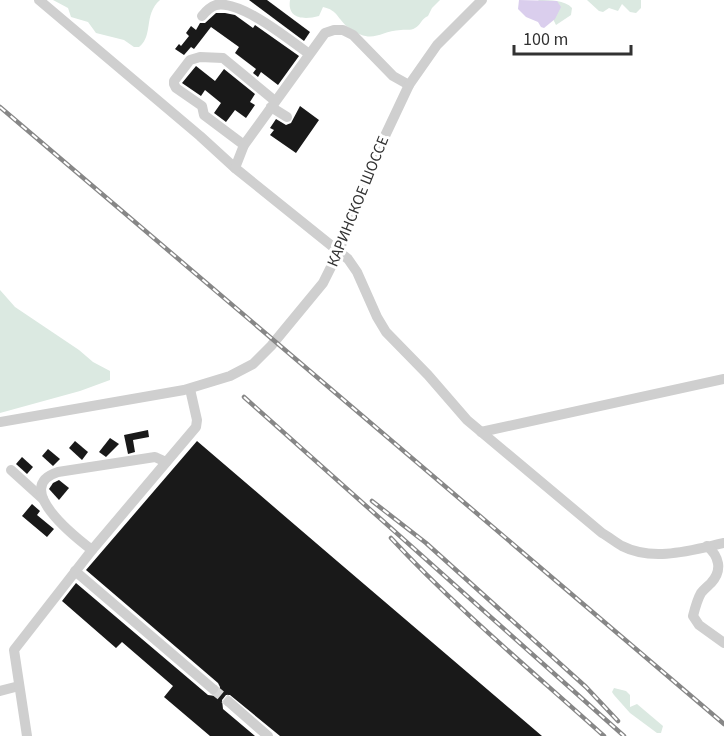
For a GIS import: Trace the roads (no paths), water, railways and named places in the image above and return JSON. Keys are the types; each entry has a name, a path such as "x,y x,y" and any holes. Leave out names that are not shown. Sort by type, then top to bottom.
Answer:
{"street":[{"path":"39,0 235,168 348,259 357,272 386,332 467,420 602,533 623,546 640,552 675,553 724,543"},
{"name":"КАРИНСКОЕ ШОССЕ","path":"0,422 190,388 230,376 253,364 323,283 339,251 367,174 409,85 437,45 482,0"},
{"path":"202,16 209,8 217,4 224,3 245,8 308,53"},
{"path":"235,168 244,145 308,53 325,33 343,30 353,35 393,76 409,85"},
{"path":"244,145 204,115 202,106 176,88 174,81 190,60 200,57 223,58 287,117"},
{"path":"481,432 724,379"},
{"path":"27,736 14,650 92,550 196,427 197,420 190,388"},
{"path":"43,500 42,487 49,475 155,457 166,462"},
{"path":"11,470 43,500 65,529 92,550"},
{"path":"707,546 716,554 719,561 718,570 714,581 701,593 693,616 699,625 724,643"},
{"path":"75,571 213,689"},
{"path":"0,692 19,686"},
{"path":"229,702 268,736"}],"tunnel":[{"path":"213,689 229,702"}],"railway":[{"path":"0,107 724,724"},
{"path":"244,397 624,736"},
{"path":"372,501 426,543 586,687 618,721"},
{"path":"391,538 468,615 604,736"}]}
